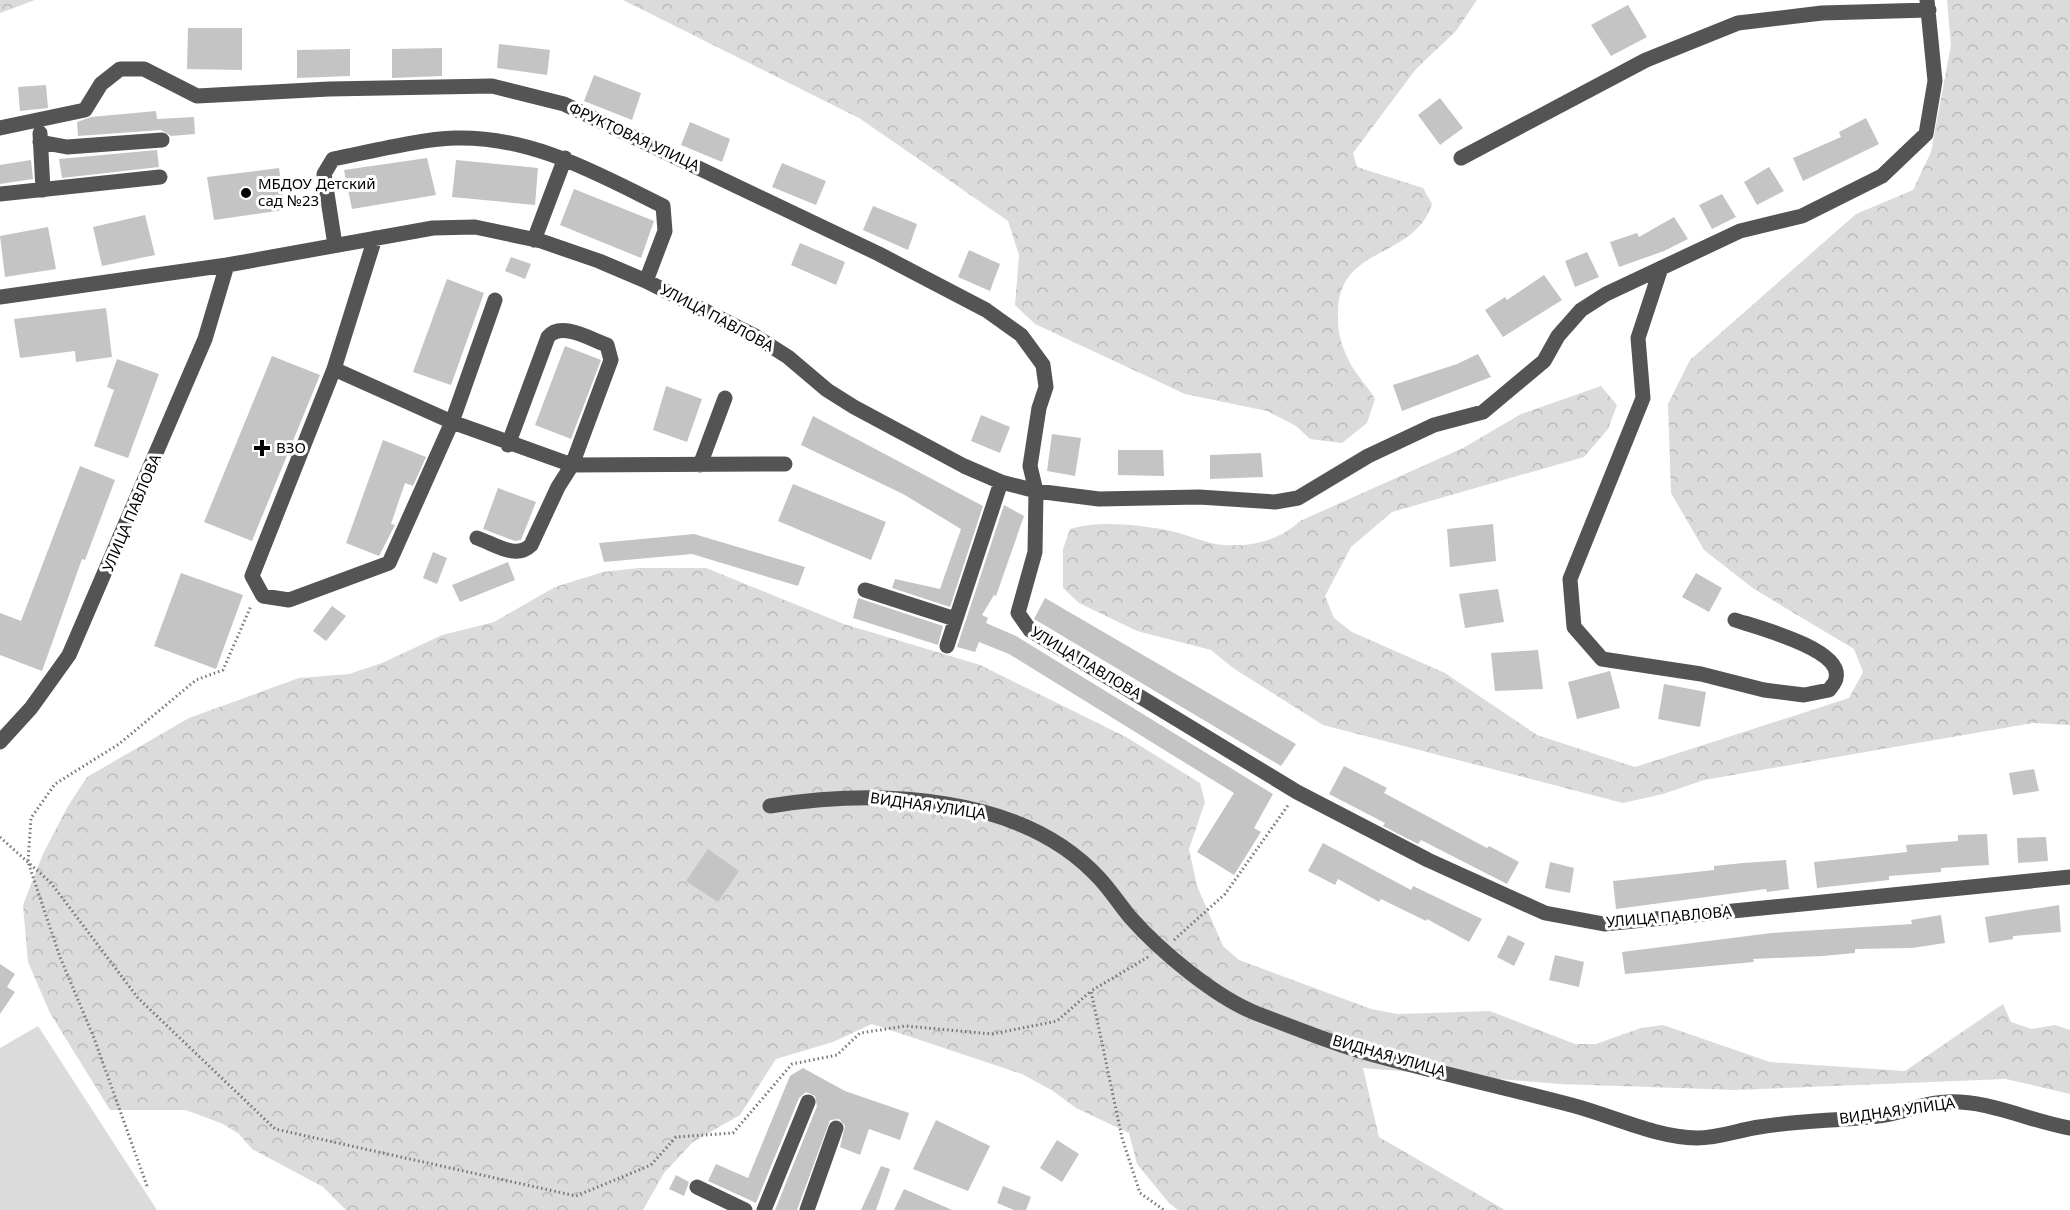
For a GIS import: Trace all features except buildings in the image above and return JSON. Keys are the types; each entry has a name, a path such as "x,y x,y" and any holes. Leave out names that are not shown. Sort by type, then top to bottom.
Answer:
{"street":[{"path":"1035,491 1099,500 1199,497 1275,502 1298,498 1368,456 1434,425 1483,412 1544,361 1558,336 1581,310 1606,294 1740,231 1802,216 1882,176 1926,134 1935,81 1928,5 1822,13 1738,23 1646,60 1461,158"},
{"name":"ФРУКТОВАЯ УЛИЦА","path":"0,128 86,110 101,84 120,69 144,69 197,96 329,89 492,86 564,104 879,254 986,310 1021,335 1042,365 1046,387 1039,408 1030,466 1035,491"},
{"path":"39,119 43,190"},
{"path":"335,245 324,174 333,159 454,138 508,141 565,158 663,206 665,231 646,281"},
{"path":"40,142 67,147 162,140"},
{"path":"534,240 565,158"},
{"path":"0,194 160,177"},
{"name":"УЛИЦА ПАВЛОВА","path":"0,297 227,265 433,228 476,227 534,240 599,261 646,281 755,336 788,357 827,390 854,407 964,466 1001,482 1035,491 1035,552 1018,613 1022,622 1030,630 1297,792 1428,860 1545,913 1604,924 2070,878"},
{"path":"375,238 334,369 252,576 263,596 289,600 389,563 452,422 495,300"},
{"name":"УЛИЦА ПАВЛОВА","path":"0,742 37,700 69,655 205,339 227,265"},
{"path":"1661,268 1638,338 1643,398 1570,579 1574,627 1602,659 1701,675 1764,690 1804,695 1829,690 1836,678 1836,668 1829,658 1806,645 1736,620"},
{"path":"477,538 517,553 525,551 531,545 558,487 572,465 611,360 611,352 607,345 561,329 553,331 548,337 508,445"},
{"path":"334,369 508,445 572,465 785,464"},
{"path":"700,465 725,398"},
{"path":"947,646 1001,482"},
{"path":"866,590 955,619"},
{"name":"ВИДНАЯ УЛИЦА","path":"770,806 826,799 871,797 966,809 1025,825 1067,847 1100,879 1161,949 1238,1006 1356,1049 1580,1107 1663,1133 1694,1138 1719,1137 1737,1131 1778,1124 1890,1114 1943,1102 1984,1105 2047,1124 2070,1128"},
{"path":"764,1210 807,1102"},
{"path":"807,1210 836,1128"},
{"path":"697,1187 745,1210"}],"path":[{"path":"147,1186 94,1038 60,957 28,862 31,818 56,784 119,744 196,680 223,670 254,599 263,596"},
{"path":"0,837 51,883 138,998 275,1129 576,1196 651,1165 676,1137 733,1133 792,1064 837,1055 860,1033 906,1026 992,1034 1057,1021 1091,991 1161,949 1225,894 1297,792"},
{"path":"1091,991 1122,1138 1140,1193 1164,1210"}],"green space":[{"path":"0,0 35,0 0,13"},
{"path":"623,0 1477,0 1456,31 1416,69 1353,153 1357,167 1423,188 1432,204 1423,222 1409,235 1363,263 1350,274 1342,290 1338,319 1342,343 1352,366 1375,399 1367,423 1342,443 1310,439 1296,426 1267,411 1185,394 1035,324 1015,305 1019,255 1008,221 859,118"},
{"path":"1947,0 2070,0 2070,725 2033,723 1704,780 1663,794 1623,803 1323,725 1233,668 1211,650 1137,631 1079,603 1063,588 1063,549 1070,529 1081,526 1118,524 1166,530 1217,544 1245,545 1265,541 1284,533 1300,521 1463,448 1521,414 1601,386 1617,405 1608,429 1584,457 1392,512 1351,547 1325,596 1334,618 1352,632 1445,673 1537,735 1635,767 1849,698 1863,672 1854,649 1754,589 1704,550 1671,493 1668,404 1690,360 1856,214 1913,190 1931,152 1951,45"},
{"path":"639,568 706,568 844,624 980,665 1126,737 1200,783 1205,802 1189,849 1197,886 1223,946 1239,960 1371,1009 1397,1014 1490,1011 1575,1044 1596,1044 1641,1028 1663,1025 1770,1062 1905,1071 2003,1004 2011,1022 2032,1029 2055,1025 2070,1030 2070,1094 2006,1079 1736,1090 1560,1084 1363,1068 1379,1137 1505,1210 1178,1210 1169,1203 1137,1164 1129,1133 1076,1108 1053,1091 1022,1074 872,1024 833,1042 776,1059 740,1115 693,1142 664,1173 643,1210 346,1210 323,1187 252,1149 239,1134 223,1124 186,1110 110,1110 50,1013 28,962 23,905 43,854 68,806 87,777 189,718 299,678 349,674 382,663 442,635 494,622 555,587 603,572"},
{"path":"38,1026 157,1210 0,1210 0,1048"}],"place":[{"name":"МБДОУ Детский сад №23","path":"246,193"},
{"name":"ВЗО","path":"262,448"}]}
